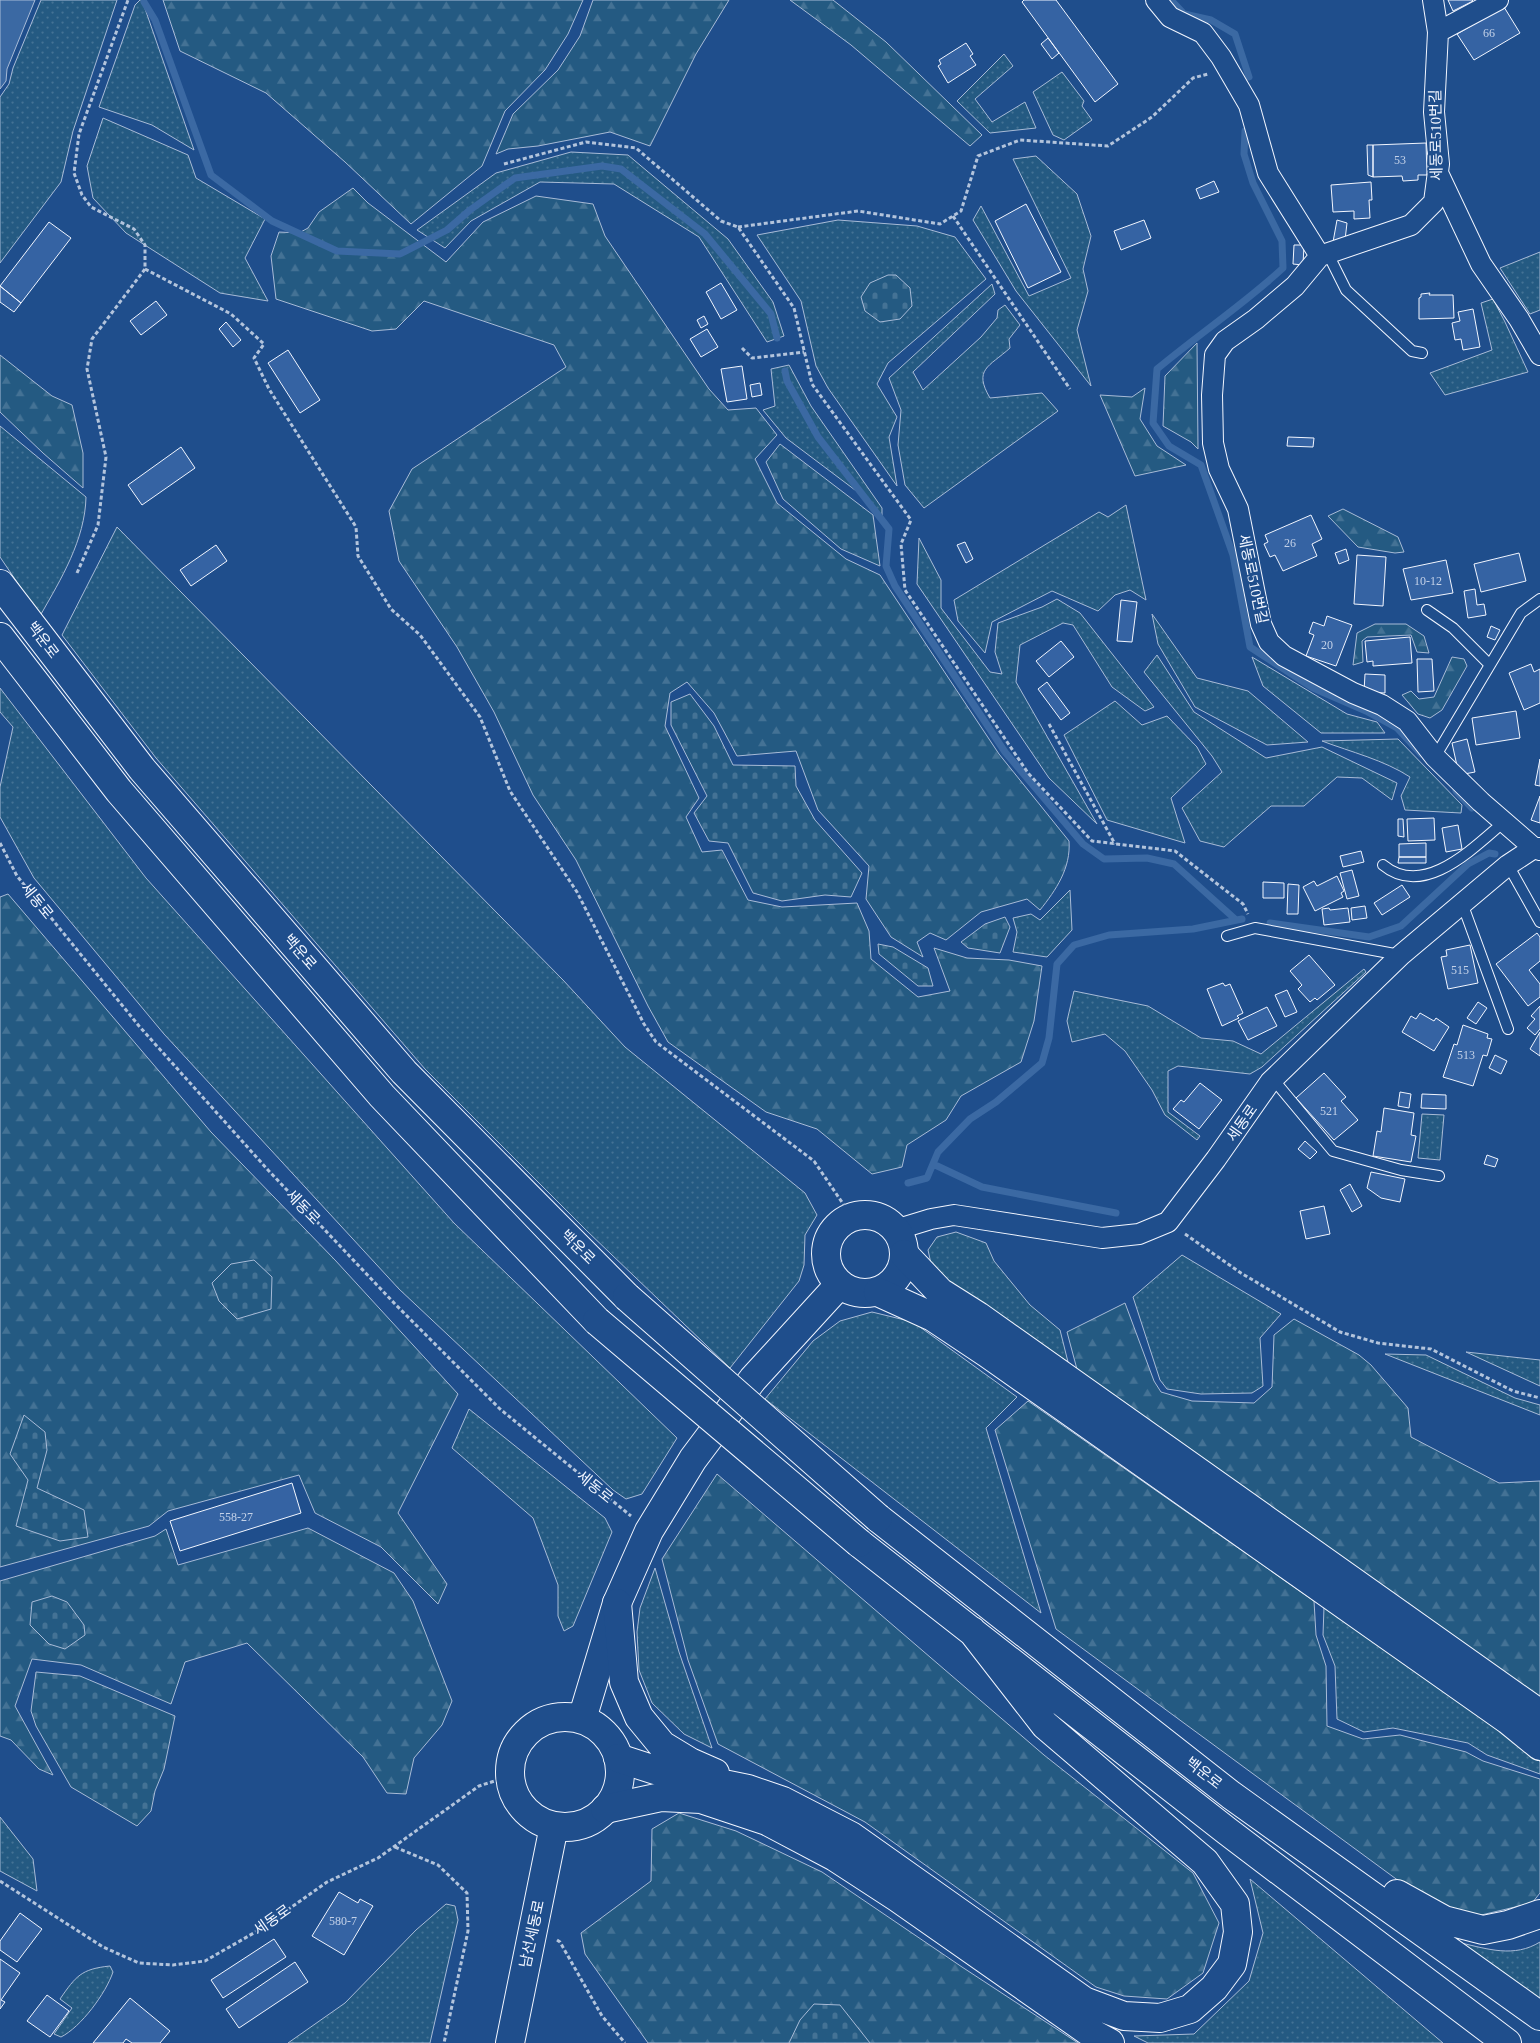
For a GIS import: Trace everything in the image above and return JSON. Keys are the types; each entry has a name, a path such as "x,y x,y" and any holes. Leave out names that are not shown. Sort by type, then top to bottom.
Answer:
{"main road":[{"name":"백운로","path":"0,584 142,769 404,1072 627,1297 878,1518 1231,1794 1540,2016"},
{"name":"백운로","path":"0,636 119,791 382,1096 597,1321 859,1543 1227,1830 1507,2043"},
{"path":"869,1215 881,1218 892,1225 899,1242 904,1262 890,1285 878,1292 864,1294 851,1292 839,1285 831,1275 826,1264 825,1251 828,1239 835,1228 852,1217 869,1215"},
{"path":"899,1242 940,1292 978,1316 1540,1714"},
{"path":"582,1719 617,1603 649,1531 693,1459 753,1379 839,1285"},
{"path":"878,1292 933,1317 979,1348 1500,1714 1540,1746"},
{"path":"617,1603 624,1682 639,1717 662,1744 690,1762 748,1789 783,1801 851,1836 1084,2001 1124,2016 1160,2018 1190,2010 1214,1988 1232,1964 1238,1932 1235,1904 1205,1862 1045,1726 972,1631"},
{"path":"1041,1646 1206,1758 1406,1900 1444,1920 1483,1930 1508,1925 1540,1914"},
{"path":"564,1716 582,1719 598,1727 611,1740 618,1758 620,1776 615,1794 605,1809 591,1820 573,1826 554,1826 538,1820 524,1809 514,1793 510,1776 511,1758 518,1742 531,1728 546,1720 564,1716"},
{"path":"618,1758 656,1770 748,1789"},
{"path":"605,1809 660,1797 701,1799 767,1821 835,1857 898,1898 1088,2030 1110,2043"},
{"name":"남선세동로","path":"510,2043 554,1826"}],"street":[{"path":"1156,0 1170,17 1203,33 1228,69 1249,105 1268,173 1324,255"},
{"name":"세동로510번길","path":"1433,0 1438,32 1434,112 1438,173 1434,202 1411,225 1324,255 1295,286 1256,319 1225,341 1215,355 1212,395 1213,443 1219,469 1238,509 1261,624 1269,642 1284,656 1353,693 1382,705 1407,721 1436,757 1481,802 1538,849"},
{"path":"1438,32 1498,0"},
{"path":"1438,173 1481,264 1519,319 1540,355"},
{"name":"세동로","path":"1168,1222 1273,1080 1401,955 1508,865 1538,849"},
{"path":"899,1242 931,1219 954,1215 1102,1238 1140,1234 1168,1222"}],"lane":[{"path":"1324,255 1346,290 1412,351 1422,354"},
{"path":"1436,757 1521,613 1540,599"},
{"path":"1427,610 1453,628 1490,665"},
{"path":"1383,865 1392,873 1417,878 1455,863 1504,822"},
{"path":"1508,865 1540,922"},
{"path":"1462,903 1508,1029"},
{"path":"1227,936 1255,928 1401,955"},
{"path":"1273,1080 1333,1151 1401,1170 1440,1176"}],"path":[{"path":"77,573 98,525 106,457 87,369 92,339 145,269 146,245 134,229 91,207 82,195 74,173 79,134 128,0"},
{"path":"504,164 586,142 636,148 721,221 738,227 858,212 940,224 961,211 978,156 1020,140 1108,146 1152,117 1193,78 1228,69"},
{"path":"953,216 1070,389"},
{"path":"738,227 794,308 812,384 911,520 902,544 905,590 1028,773 1092,841 1175,851 1243,904 1255,928"},
{"path":"145,269 232,314 264,344 254,358 269,389 356,527 358,556 391,609 420,635 480,717 510,791 577,892 644,1024 656,1042 814,1161 852,1217"},
{"path":"742,348 752,358 804,352"},
{"path":"1049,724 1115,844"},
{"name":"세동로","path":"0,842 17,876 139,1026 268,1170 395,1304 500,1409 649,1531"},
{"path":"1168,1222 1241,1273 1340,1332 1378,1342 1431,1349 1514,1391 1540,1398"},
{"name":"세동로","path":"0,1881 103,1946 139,1963 173,1965 205,1961 259,1930 327,1882 369,1863 479,1786 510,1776"},
{"path":"395,1846 438,1865 467,1893 468,1931 444,2043"},
{"path":"534,1928 560,1942 602,2016 625,2043"}],"green space":[{"path":"41,0 117,0 73,131 61,182 0,263 0,97 9,84 13,68"},
{"path":"142,0 194,150 152,125 99,107 135,5"},
{"path":"163,0 583,0 568,34 545,70 505,111 482,166 411,224 345,162 266,93 180,51"},
{"path":"593,0 729,0 696,54 650,146 610,132 538,146 508,149 496,154 513,114 558,70 580,36"},
{"path":"790,0 833,0 886,42 982,135 970,146 851,45"},
{"path":"1004,54 1013,66 975,99 992,122 1025,102 1036,128 990,133 957,101"},
{"path":"1062,72 1084,101 1082,106 1092,120 1064,140 1053,135 1033,92"},
{"path":"103,118 188,155 196,178 265,219 245,258 268,301 220,293 126,233 93,198 87,166"},
{"path":"571,152 628,155 728,239 773,302 784,336 767,342 699,237 614,184 540,182 471,221 445,248 417,230 496,173"},
{"path":"1036,156 1077,194 1091,236 1083,269 1088,291 1077,330 1091,386 1016,291 973,220 981,206 1029,296 1071,278 1013,159"},
{"path":"353,188 368,203 446,262 483,222 536,196 593,204 605,236 709,389 728,410 756,408 777,435 755,459 777,503 846,559 880,575 999,754 1069,841 1068,860 1065,869 1052,895 1040,910 1027,899 981,912 946,940 930,933 917,942 923,957 891,937 866,899 869,866 818,810 796,751 737,756 714,713 687,682 670,693 665,726 699,798 686,817 702,852 722,850 748,900 782,907 857,903 869,931 871,959 918,997 950,991 934,948 967,958 1009,960 1042,966 1034,1021 1021,1062 961,1096 946,1120 907,1145 902,1167 872,1174 817,1129 766,1112 668,1042 648,1006 576,860 533,795 494,712 457,647 399,561 389,511 412,469 566,367 554,345 424,301 396,329 372,331 276,299 271,256 279,232 299,233 308,228 319,212"},
{"path":"838,220 917,226 955,237 986,279 888,363 877,384 897,417 889,437 897,486 828,388 816,366 801,301 757,235"},
{"path":"1540,252 1540,310 1530,314 1500,268"},
{"path":"888,275 896,275 910,288 912,306 900,319 880,322 865,311 861,297 870,283"},
{"path":"992,284 995,294 913,372 923,390 981,337 997,318 998,310 1005,305 1020,325 1009,339 1010,348 990,365 983,374 985,388 990,398 1042,393 1058,411 924,508 905,485 898,445 901,410 889,378"},
{"path":"1493,299 1528,372 1445,395 1430,373 1492,350 1481,303"},
{"path":"1197,343 1198,449 1191,442 1163,426 1165,376"},
{"path":"0,355 52,396 72,405 83,453 83,488 0,412"},
{"path":"789,365 811,406 882,508 882,516 859,493 786,438 763,410 775,406 771,369"},
{"path":"1145,388 1140,419 1157,446 1186,465 1135,476 1100,395 1132,397"},
{"path":"0,426 86,497 85,513 77,544 64,573 40,616 0,557"},
{"path":"780,444 873,515 880,566 841,549 783,499 766,462"},
{"path":"1126,505 1146,600 1130,590 1115,595 1098,611 1052,591 992,622 985,653 958,621 954,600 1099,512 1108,517"},
{"path":"1343,509 1398,537 1404,552 1395,553 1358,547 1328,516"},
{"path":"117,527 563,980 625,1047 805,1193 817,1215 805,1235 804,1265 799,1281 730,1368 587,1231 425,1069 156,758 62,635"},
{"path":"919,538 941,580 941,608 990,672 1002,674 995,652 998,623 1042,607 1057,599 1080,613 1154,707 1145,711 1112,687 1073,625 1063,623 1020,645 1016,682 1097,824 1049,778 917,584"},
{"path":"1152,614 1197,678 1248,691 1308,742 1267,745 1195,707 1158,644"},
{"path":"1375,624 1406,624 1424,636 1429,653 1417,652 1411,635 1367,637 1362,641 1363,662 1353,665 1357,633"},
{"path":"1157,655 1194,712 1266,758 1322,747 1397,783 1392,800 1362,778 1337,777 1304,806 1271,806 1224,847 1200,841 1182,808 1222,772 1212,756 1144,672"},
{"path":"1252,657 1347,714 1377,722 1385,733 1321,733 1263,686"},
{"path":"1452,657 1464,659 1467,666 1442,710 1430,718 1418,714 1402,695 1411,691 1419,699 1434,697"},
{"path":"0,688 146,878 454,1223 677,1438 642,1494 626,1499 613,1490 399,1289 164,1034 34,878 0,817 0,787 13,727 0,712"},
{"path":"690,694 714,726 733,765 795,766 796,786 815,820 862,873 851,897 825,895 782,901 753,893 728,843 709,841 694,813 707,796 671,725 671,702"},
{"path":"1115,701 1142,725 1167,716 1197,747 1206,764 1171,798 1185,843 1107,820 1064,735"},
{"path":"1398,739 1462,805 1461,813 1405,810 1401,796 1410,777 1378,761 1322,741"},
{"path":"1070,890 1072,930 1047,957 1013,952 1017,932 1013,918 1031,914 1040,920"},
{"path":"8,894 211,1132 335,1260 458,1394 398,1513 447,1584 438,1604 381,1547 315,1513 299,1475 168,1511 149,1526 0,1567 0,897"},
{"path":"1005,917 1010,927 1000,953 968,948 961,942 985,924"},
{"path":"878,944 893,947 928,968 933,986 918,986 879,954"},
{"path":"1364,969 1366,972 1262,1067 1250,1074 1178,1066 1168,1071 1168,1112 1200,1136 1197,1140 1165,1115 1152,1090 1125,1051 1105,1034 1072,1042 1067,1021 1074,991 1148,1006 1201,1038 1233,1041 1261,1054"},
{"path":"1422,1114 1444,1115 1440,1160 1418,1158"},
{"path":"956,1232 986,1243 994,1261 1030,1305 1060,1330 1068,1362 943,1280 932,1268 928,1250 937,1237"},
{"path":"1182,1255 1281,1314 1260,1338 1263,1386 1252,1393 1201,1394 1167,1389 1160,1380 1133,1297"},
{"path":"254,1260 272,1277 271,1309 237,1319 219,1301 212,1283 231,1264"},
{"path":"1125,1303 1154,1381 1161,1392 1192,1401 1254,1403 1272,1387 1274,1335 1294,1319 1359,1355 1371,1365 1408,1408 1411,1437 1499,1483 1540,1481 1540,1700 1078,1373 1067,1332"},
{"path":"872,1312 913,1322 1017,1397 986,1428 1041,1613 765,1399 813,1341 840,1321"},
{"path":"1466,1352 1540,1360 1540,1386"},
{"path":"1385,1354 1426,1355 1515,1398 1540,1405 1540,1415"},
{"path":"1028,1401 1314,1601 1316,1635 1326,1666 1327,1726 1363,1739 1400,1735 1466,1752 1483,1761 1540,1779 1540,1893 1532,1903 1477,1916 1422,1898 1056,1629 995,1430"},
{"path":"469,1409 605,1518 612,1532 573,1626 564,1631 558,1616 558,1585 533,1518 452,1448"},
{"path":"24,1415 45,1432 47,1450 37,1488 84,1510 88,1537 60,1541 16,1526 28,1480 10,1454"},
{"path":"717,1474 1044,1755 1193,1873 1219,1923 1203,1973 1167,1999 1124,1996 1096,1987 865,1822 718,1744 688,1660 662,1559"},
{"path":"308,1528 394,1573 413,1601 452,1701 442,1725 414,1758 406,1794 387,1793 363,1757 247,1643 185,1662 171,1704 81,1665 32,1659 15,1706 53,1775 39,1769 11,1740 0,1736 0,1581 155,1536 166,1529 178,1565"},
{"path":"655,1568 679,1652 712,1748 684,1734 652,1703 639,1670 637,1632 640,1608"},
{"path":"52,1596 67,1602 84,1625 85,1635 65,1649 49,1644 30,1625 32,1602"},
{"path":"1324,1607 1524,1745 1540,1762 1540,1774 1487,1755 1468,1743 1393,1728 1364,1732 1337,1719 1335,1666 1323,1635"},
{"path":"36,1672 80,1676 175,1716 164,1769 155,1791 151,1811 137,1826 71,1787 36,1726 31,1711"},
{"path":"679,1813 736,1831 822,1872 1078,2043 648,2043 585,1954 581,1933 651,1881 652,1829"},
{"path":"0,1817 33,1859 37,1891 0,1871"},
{"path":"1250,1879 1443,2043 1148,2043 1134,2036 1194,2034 1249,1981 1263,1933"},
{"path":"446,1904 455,1906 458,1920 430,2043 288,2043 345,2003 416,1930"},
{"path":"1540,1942 1540,2002 1461,1943 1491,1950 1511,1951 1530,1947"},
{"path":"110,1966 113,1972 110,1980 92,2009 69,2032 61,2037 54,2034 72,2008 60,1999 70,1985 80,1975 92,1969"},
{"path":"814,2004 840,2005 870,2043 789,2043 800,2020"}],"shaded area":[{"path":"0,0 35,0 7,69 6,81 0,89"}],"building":[{"path":"1024,0 1056,0 1118,84 1095,102 1022,2"},
{"path":"1448,0 1472,0 1473,1 1453,11"},
{"path":"1504,7 1520,33 1474,60 1457,34"},
{"path":"1048,38 1059,53 1052,59 1041,44"},
{"path":"966,43 973,54 970,56 976,65 948,83 938,66 941,64 939,60"},
{"path":"1426,143 1427,175 1418,175 1418,180 1403,181 1402,176 1373,177 1373,145"},
{"path":"1367,145 1373,145 1373,177 1368,175"},
{"path":"1214,181 1219,192 1200,199 1196,189"},
{"path":"1371,182 1370,218 1354,219 1354,211 1333,212 1331,185"},
{"path":"1026,204 1061,272 1028,288 995,221"},
{"path":"1144,220 1151,238 1121,250 1114,231"},
{"path":"1337,220 1347,223 1345,240 1333,242"},
{"path":"49,222 71,238 21,303 0,286"},
{"path":"1294,245 1304,245 1303,265 1293,264"},
{"path":"721,283 737,310 721,319 706,292"},
{"path":"0,286 21,303 14,312 0,302"},
{"path":"1430,293 1429,295 1453,295 1454,318 1419,319 1419,298 1421,294"},
{"path":"156,301 167,315 141,335 130,321"},
{"path":"1473,309 1480,347 1463,350 1461,339 1455,340 1452,323 1460,321 1458,312"},
{"path":"704,316 708,324 701,328 697,320"},
{"path":"226,322 241,340 233,347 219,329"},
{"path":"707,329 718,347 701,357 690,339"},
{"path":"288,350 320,400 300,413 268,363"},
{"path":"742,366 747,399 727,402 721,369"},
{"path":"760,383 762,395 752,397 750,385"},
{"path":"1288,437 1314,438 1313,447 1287,446"},
{"path":"181,447 195,468 142,505 128,485"},
{"path":"1311,515 1322,539 1312,544 1317,556 1283,571 1275,555 1270,557 1264,544 1268,542 1265,535"},
{"path":"965,542 973,559 966,563 957,545"},
{"path":"216,545 227,561 191,586 180,570"},
{"path":"1346,549 1349,560 1339,564 1335,553"},
{"path":"1519,553 1526,581 1481,592 1474,564"},
{"path":"1357,555 1386,557 1383,606 1354,604"},
{"path":"1446,560 1453,593 1411,600 1403,569"},
{"path":"1475,589 1477,605 1484,604 1486,615 1468,618 1464,591"},
{"path":"1121,600 1137,602 1132,642 1117,641"},
{"path":"1327,616 1352,625 1336,666 1306,656 1314,635 1309,633 1313,622 1324,626"},
{"path":"1491,626 1500,630 1495,640 1487,637"},
{"path":"1410,637 1412,663 1373,666 1373,661 1367,662 1365,641"},
{"path":"1061,641 1074,657 1049,677 1036,661"},
{"path":"1417,659 1432,659 1434,691 1418,692"},
{"path":"1531,664 1534,672 1540,669 1540,703 1524,710 1509,673"},
{"path":"1365,674 1385,675 1385,693 1364,692"},
{"path":"1047,682 1070,713 1061,720 1038,689"},
{"path":"1516,711 1520,738 1476,745 1472,718"},
{"path":"1467,739 1475,772 1459,775 1452,743"},
{"path":"1540,759 1540,786 1535,785"},
{"path":"1540,796 1540,823 1531,820"},
{"path":"1434,818 1435,840 1408,841 1407,819"},
{"path":"1398,819 1403,819 1404,837 1398,836"},
{"path":"1458,825 1462,849 1446,852 1442,828"},
{"path":"1426,843 1426,857 1399,857 1399,844"},
{"path":"1361,851 1364,862 1343,867 1340,856"},
{"path":"1399,857 1426,857 1426,863 1398,863"},
{"path":"1352,870 1359,896 1347,899 1340,873"},
{"path":"1337,876 1344,891 1341,893 1343,897 1315,911 1303,887 1314,881 1317,886"},
{"path":"1263,882 1284,883 1284,898 1263,898"},
{"path":"1288,884 1299,885 1298,914 1287,914"},
{"path":"1402,885 1410,897 1382,915 1374,903"},
{"path":"1365,906 1367,918 1352,920 1351,908"},
{"path":"1329,908 1330,910 1348,908 1350,922 1324,925 1322,909"},
{"path":"1537,933 1540,937 1540,961 1529,970 1540,984 1540,997 1528,1006 1496,964"},
{"path":"1470,945 1478,983 1448,989 1441,957 1447,956 1446,950"},
{"path":"1309,955 1335,985 1317,1000 1315,998 1310,1002 1298,989 1302,985 1290,971"},
{"path":"1223,983 1225,986 1230,984 1243,1013 1237,1016 1239,1018 1222,1026 1207,989"},
{"path":"1287,990 1297,1012 1285,1017 1275,995"},
{"path":"1478,1002 1487,1008 1476,1024 1467,1018"},
{"path":"1540,1006 1540,1029 1535,1035 1527,1028 1535,1019 1531,1016"},
{"path":"1267,1007 1277,1026 1248,1040 1238,1021"},
{"path":"1420,1013 1434,1021 1436,1018 1449,1027 1434,1051 1402,1032 1411,1016 1416,1019"},
{"path":"1463,1025 1488,1034 1487,1038 1492,1039 1487,1056 1483,1055 1473,1086 1443,1077 1454,1044 1457,1045"},
{"path":"1540,1032 1540,1056 1530,1049"},
{"path":"1495,1055 1507,1061 1501,1074 1489,1068"},
{"path":"1324,1073 1346,1097 1341,1101 1358,1120 1334,1140 1296,1098"},
{"path":"1200,1083 1222,1100 1199,1129 1173,1109 1181,1100 1184,1102"},
{"path":"1400,1092 1411,1094 1409,1108 1398,1106"},
{"path":"1422,1094 1446,1095 1446,1109 1421,1108"},
{"path":"1384,1108 1414,1113 1411,1135 1416,1136 1411,1162 1373,1156 1377,1131 1381,1132"},
{"path":"1305,1141 1317,1152 1310,1159 1298,1149"},
{"path":"1487,1155 1498,1159 1495,1167 1484,1164"},
{"path":"1371,1172 1405,1179 1400,1202 1381,1198 1367,1188"},
{"path":"1350,1184 1362,1206 1352,1212 1340,1190"},
{"path":"1324,1206 1330,1234 1306,1239 1300,1211"},
{"path":"292,1483 301,1513 180,1551 170,1521"},
{"path":"339,1892 358,1903 360,1899 373,1906 344,1955 312,1936"},
{"path":"20,1913 42,1929 17,1962 0,1950 0,1941"},
{"path":"274,1939 286,1957 223,1998 211,1980"},
{"path":"0,1959 20,1973 1,2000 5,2002 0,2009"},
{"path":"295,1962 308,1982 239,2028 226,2009"},
{"path":"47,1995 69,2011 50,2037 27,2021"},
{"path":"130,1998 170,2031 160,2043 132,2043 126,2039 123,2043 93,2043"}],"waterway":[{"path":"1171,0 1184,14 1211,20 1235,34 1249,77"},
{"path":"144,2 155,20 211,175 272,221 337,251 400,254 447,230 470,210 515,178 602,166 621,169 705,234 771,314 777,338"},
{"path":"1245,131 1244,154 1253,183 1282,241 1283,268 1253,294 1157,369 1153,423 1169,446 1201,465 1233,555 1250,647 1313,688 1366,711 1397,728 1421,754"},
{"path":"785,371 787,381 818,437 889,529 886,566 895,586 1005,752 1083,844 1104,859 1147,858 1174,864 1235,919"},
{"path":"1456,791 1472,808"},
{"path":"1270,923 1369,937 1401,926 1468,864 1489,853 1495,854"},
{"path":"908,1183 927,1178 938,1152 970,1119 996,1102 1042,1063 1049,1038 1057,964 1074,945 1109,935 1193,929 1242,919"},
{"path":"933,1164 982,1187 1116,1213"}]}
